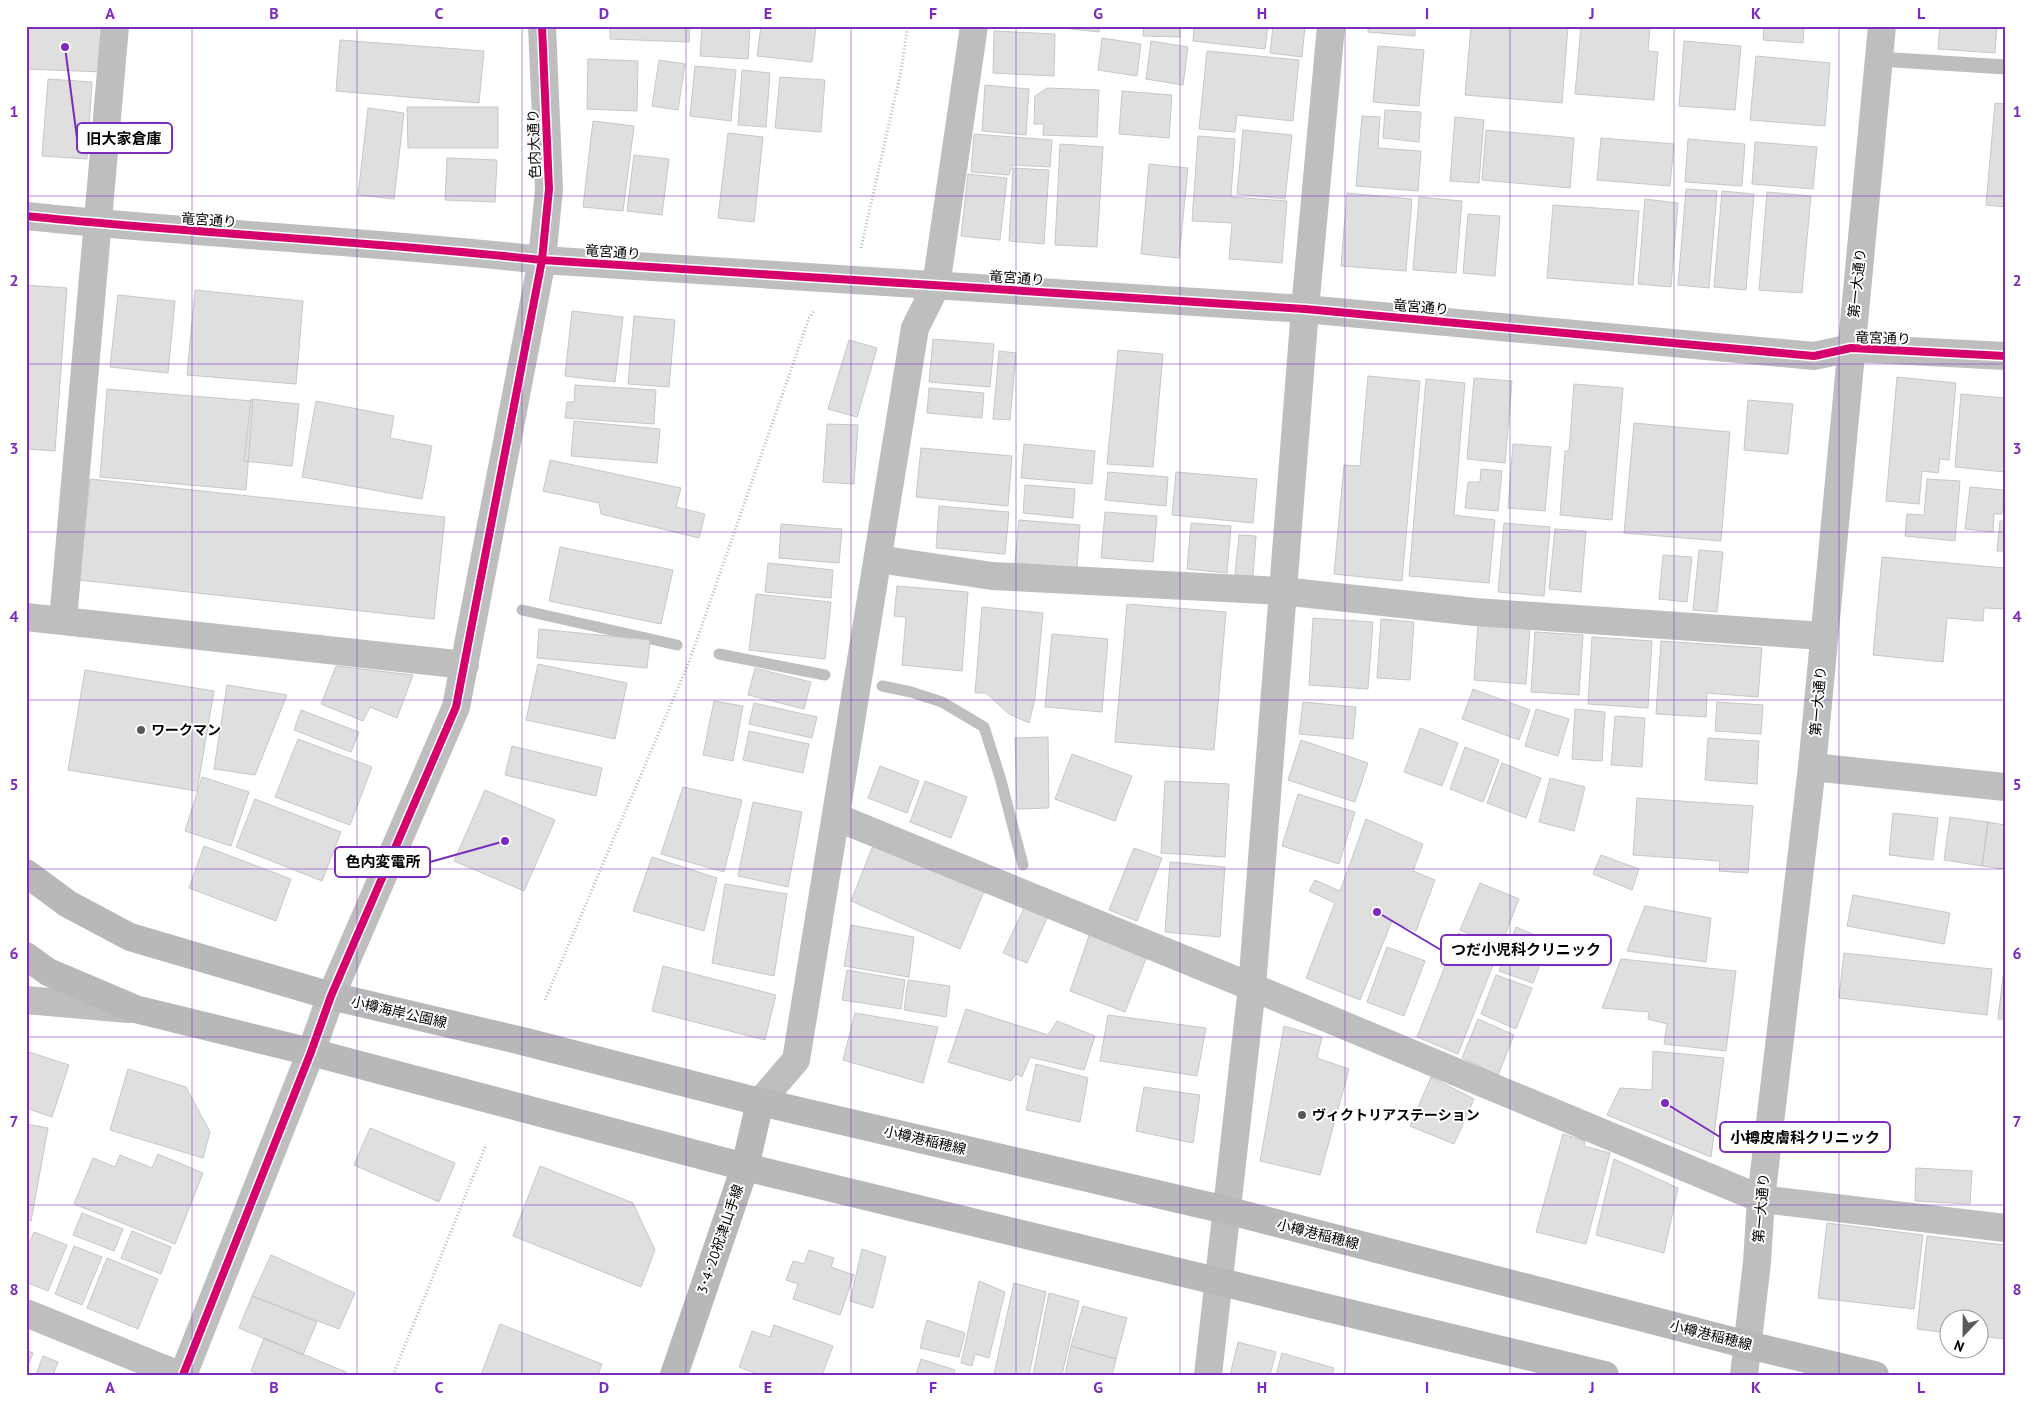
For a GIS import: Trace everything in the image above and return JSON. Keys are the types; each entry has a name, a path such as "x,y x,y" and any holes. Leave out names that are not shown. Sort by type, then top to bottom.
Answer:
{"main road":[{"name":"小樽海岸公園線","path":"26,874 68,904 130,937 331,996 522,1041 760,1102"},
{"path":"26,956 48,972 135,1009 311,1052 745,1167 1219,1280 1605,1375"},
{"name":"3･4･20祝津山手線","path":"674,1375 745,1167 760,1102"},
{"name":"小樽港稲穂線","path":"760,1102 1226,1210 1748,1345 1875,1375"}],"street":[{"path":"63,620 115,26"},
{"name":"色内大通り","path":"183,1375 311,1052 331,996 456,707 542,260 549,189 542,26"},
{"path":"760,1102 796,1060 915,328 936,286 974,26"},
{"path":"1208,1375 1252,987 1305,309 1331,26"},
{"name":"第一大通り","path":"1744,1375 1757,1262 1761,1199 1812,766 1882,26"},
{"name":"竜宮通り","path":"26,216 98,224 461,251 542,260 1305,309 1814,356 1851,348 2005,356"},
{"path":"878,559 992,576 1282,591 1475,612 1824,636"},
{"path":"26,617 465,665"},
{"path":"1812,766 2005,787"},
{"path":"836,817 1252,987 1761,1199 2005,1228"},
{"path":"26,1000 135,1009"},
{"path":"26,1313 179,1375"}],"lane":[{"path":"1879,59 2005,67"}],"path":[{"path":"860,249 902,71 908,26"},
{"path":"545,1000 689,662 809,318"},
{"path":"393,1375 486,1145"}],"building":[{"path":"26,26 105,26 103,72 26,69"},
{"path":"610,26 690,26 689,42 610,39"},
{"path":"702,26 750,26 748,59 700,56"},
{"path":"761,26 816,26 812,62 757,56"},
{"path":"1044,26 1100,26 1099,32"},
{"path":"1144,26 1180,26 1180,37 1143,36"},
{"path":"1194,26 1268,26 1265,49 1193,41"},
{"path":"1273,26 1305,26 1302,57 1270,53"},
{"path":"1368,26 1415,26 1415,36 1368,32"},
{"path":"1471,26 1568,27 1562,103 1465,95"},
{"path":"1581,26 1650,26 1648,51 1658,52 1654,100 1575,94"},
{"path":"1764,26 1804,26 1803,43 1763,40"},
{"path":"1940,26 1997,26 1995,53 1938,49"},
{"path":"994,31 1055,34 1054,76 993,73"},
{"path":"1102,38 1141,44 1137,76 1098,70"},
{"path":"340,40 484,51 479,103 336,91"},
{"path":"1151,41 1188,47 1183,85 1146,79"},
{"path":"1684,41 1741,46 1735,110 1679,106"},
{"path":"1378,46 1424,50 1419,106 1373,102"},
{"path":"1207,51 1299,60 1293,121 1237,115 1235,132 1199,129"},
{"path":"1756,56 1830,63 1825,126 1750,120"},
{"path":"588,59 638,61 637,111 587,109"},
{"path":"659,60 685,64 678,110 652,106"},
{"path":"695,66 736,70 731,121 690,116"},
{"path":"742,70 770,73 766,127 738,125"},
{"path":"780,77 825,80 821,132 775,128"},
{"path":"48,79 92,82 87,159 42,156"},
{"path":"985,85 1029,89 1026,135 982,131"},
{"path":"1047,88 1099,90 1097,137 1043,135 1044,124 1034,124 1035,96"},
{"path":"1122,91 1172,95 1169,138 1119,134"},
{"path":"1995,103 2005,104 2005,207 1986,205"},
{"path":"407,107 498,107 498,148 408,148"},
{"path":"368,108 404,113 394,199 358,195"},
{"path":"1385,110 1421,112 1419,142 1383,138"},
{"path":"1362,116 1380,117 1378,148 1421,151 1418,191 1356,186"},
{"path":"1455,117 1484,120 1479,183 1450,181"},
{"path":"593,121 634,126 623,211 583,207"},
{"path":"1243,130 1292,135 1285,199 1237,194"},
{"path":"1486,130 1574,138 1570,188 1482,180"},
{"path":"728,133 763,137 754,222 718,218"},
{"path":"974,134 1052,140 1050,167 1013,165 1009,175 971,172"},
{"path":"1198,136 1235,139 1231,197 1287,201 1282,263 1229,259 1232,223 1192,221"},
{"path":"1601,138 1674,144 1670,186 1597,180"},
{"path":"1688,139 1745,144 1742,186 1685,182"},
{"path":"1755,142 1817,147 1813,189 1752,184"},
{"path":"1060,144 1103,147 1097,247 1055,245"},
{"path":"634,155 669,159 662,215 627,211"},
{"path":"447,158 497,160 495,202 445,200"},
{"path":"1149,164 1188,168 1179,258 1141,254"},
{"path":"1013,168 1049,170 1044,244 1009,241"},
{"path":"968,174 1007,178 1000,240 961,236"},
{"path":"1686,189 1717,191 1709,288 1678,285"},
{"path":"1722,191 1754,194 1746,290 1714,287"},
{"path":"1767,192 1811,196 1802,293 1759,290"},
{"path":"1347,193 1412,199 1406,271 1341,266"},
{"path":"1419,197 1462,201 1456,273 1413,270"},
{"path":"1645,199 1678,203 1671,287 1638,284"},
{"path":"1553,205 1639,211 1633,285 1547,278"},
{"path":"1468,214 1500,216 1495,276 1463,273"},
{"path":"26,285 67,288 55,451 26,449"},
{"path":"195,290 303,301 296,384 187,375"},
{"path":"118,295 175,301 168,373 110,367"},
{"path":"572,311 623,317 615,382 565,376"},
{"path":"634,316 675,320 669,387 628,384"},
{"path":"933,339 994,344 990,387 929,382"},
{"path":"849,340 877,348 857,417 828,409"},
{"path":"1118,350 1163,354 1153,467 1107,464"},
{"path":"999,351 1016,353 1010,420 993,419"},
{"path":"1368,376 1420,381 1402,581 1334,574 1344,465 1360,466"},
{"path":"1897,377 1956,383 1949,460 1940,459 1938,473 1922,471 1919,504 1886,501"},
{"path":"1474,378 1512,381 1505,463 1467,459"},
{"path":"1426,379 1465,383 1454,515 1495,520 1489,583 1409,576"},
{"path":"1574,384 1623,388 1612,520 1560,515 1565,451 1569,451"},
{"path":"575,385 656,390 654,424 565,418 567,402 574,402"},
{"path":"929,388 984,393 982,418 927,413"},
{"path":"107,389 253,401 246,490 100,477"},
{"path":"1961,394 2005,398 2005,472 1955,467"},
{"path":"251,399 299,404 292,466 244,461"},
{"path":"1748,400 1793,404 1788,454 1744,450"},
{"path":"316,401 394,416 390,438 432,446 422,499 302,477"},
{"path":"574,421 660,429 657,463 571,456"},
{"path":"1634,423 1730,432 1721,541 1624,533"},
{"path":"827,424 858,425 854,484 823,482"},
{"path":"1024,444 1095,451 1092,484 1021,478"},
{"path":"1513,444 1551,447 1545,511 1508,508"},
{"path":"921,448 1012,456 1008,506 916,497"},
{"path":"550,460 681,488 676,507 705,514 699,538 601,514 599,503 543,491"},
{"path":"1481,469 1502,471 1498,511 1465,508 1468,482 1480,482"},
{"path":"1108,472 1168,477 1166,506 1105,500"},
{"path":"1176,472 1257,479 1253,523 1172,515"},
{"path":"90,479 445,517 434,619 79,580"},
{"path":"1927,479 1960,481 1955,541 1905,536 1907,514 1924,515"},
{"path":"1025,485 1075,489 1073,518 1023,513"},
{"path":"1970,487 2004,490 2002,514 1994,514 1993,532 1965,529"},
{"path":"939,506 1009,512 1005,554 936,548"},
{"path":"1105,512 1157,516 1153,562 1101,558"},
{"path":"1019,520 1080,525 1077,568 1015,563"},
{"path":"2000,521 2005,521 2005,551 1997,551"},
{"path":"1191,523 1231,526 1227,573 1187,569"},
{"path":"1504,523 1550,527 1544,596 1498,592"},
{"path":"781,524 842,529 839,563 779,558"},
{"path":"1555,529 1586,531 1581,592 1549,589"},
{"path":"1239,535 1256,536 1253,576 1235,575"},
{"path":"560,547 673,570 661,624 549,601"},
{"path":"1699,550 1723,552 1717,612 1693,610"},
{"path":"1663,555 1692,557 1687,602 1659,599"},
{"path":"1882,557 2005,568 2005,609 1984,608 1983,621 1947,618 1943,662 1873,655"},
{"path":"768,563 833,570 831,598 765,592"},
{"path":"897,586 968,592 962,671 902,665 906,617 894,616"},
{"path":"756,594 831,602 825,659 749,650"},
{"path":"1127,604 1226,612 1214,750 1115,742"},
{"path":"982,607 1043,613 1035,698 1029,723 1009,714 986,693 975,693"},
{"path":"1313,618 1373,622 1368,689 1309,685"},
{"path":"1381,619 1414,622 1410,680 1377,678"},
{"path":"1478,624 1530,628 1526,684 1474,680"},
{"path":"539,629 650,640 647,668 537,658"},
{"path":"1535,632 1583,635 1579,695 1531,692"},
{"path":"1052,634 1108,639 1102,712 1045,707"},
{"path":"1592,637 1652,641 1648,708 1588,704"},
{"path":"1661,641 1762,648 1758,697 1707,693 1706,717 1656,714"},
{"path":"538,664 627,683 615,739 526,720"},
{"path":"336,666 413,675 397,718 370,707 363,721 321,704"},
{"path":"755,668 811,682 804,709 748,695"},
{"name":"ワークマン","path":"85,670 214,691 197,791 68,770"},
{"path":"227,685 287,695 255,775 214,769"},
{"path":"1473,689 1530,710 1519,740 1462,719"},
{"path":"714,701 743,706 733,761 703,755"},
{"path":"1303,702 1356,707 1353,739 1299,734"},
{"path":"1717,702 1763,705 1761,734 1715,731"},
{"path":"754,703 817,717 812,738 749,724"},
{"path":"1536,709 1569,719 1558,756 1525,746"},
{"path":"1575,709 1605,712 1602,761 1572,759"},
{"path":"301,710 359,732 351,752 294,730"},
{"path":"1615,716 1645,718 1642,767 1611,765"},
{"path":"1420,728 1458,743 1442,786 1404,772"},
{"path":"749,731 809,744 803,773 743,760"},
{"path":"1048,737 1049,808 1017,809 1015,738"},
{"path":"1708,738 1759,741 1757,784 1705,780"},
{"path":"298,739 372,767 350,825 275,797"},
{"path":"1301,740 1368,763 1355,802 1288,780"},
{"path":"512,746 602,768 596,796 505,775"},
{"path":"1465,747 1499,760 1483,802 1450,789"},
{"path":"1072,754 1132,776 1115,821 1055,799"},
{"path":"1502,763 1541,778 1526,818 1487,803"},
{"path":"880,766 919,781 907,813 868,798"},
{"path":"202,777 249,792 231,846 185,831"},
{"path":"1550,778 1585,787 1574,831 1539,822"},
{"path":"925,781 967,797 951,838 910,822"},
{"path":"1165,781 1229,784 1225,857 1161,853"},
{"path":"683,787 742,800 724,872 661,854"},
{"path":"485,790 555,820 524,891 454,861"},
{"path":"1298,794 1355,812 1339,864 1282,846"},
{"path":"1637,798 1753,806 1748,873 1719,871 1720,861 1633,855"},
{"path":"255,799 341,832 322,881 236,847"},
{"path":"753,802 802,812 788,887 738,876"},
{"path":"1893,813 1938,818 1933,860 1889,855"},
{"path":"1950,817 1988,822 1982,866 1944,860"},
{"path":"1366,819 1423,844 1413,871 1435,880 1416,931 1392,921 1360,1000 1306,978 1335,903 1309,891 1315,880 1340,891"},
{"path":"1988,822 2005,825 2005,869 1982,866"},
{"path":"874,843 985,889 960,949 851,901"},
{"path":"204,846 291,879 276,921 189,888"},
{"path":"1134,848 1162,858 1137,921 1109,910"},
{"path":"1601,855 1639,869 1632,890 1593,874"},
{"path":"652,857 717,878 704,931 633,911"},
{"path":"1170,862 1225,867 1220,937 1165,932"},
{"path":"1480,883 1519,899 1500,947 1460,930"},
{"path":"725,884 787,894 774,976 712,963"},
{"path":"1853,895 1950,913 1944,944 1847,926"},
{"path":"1025,906 1048,916 1027,963 1003,953"},
{"path":"1645,906 1711,918 1706,962 1627,951"},
{"path":"851,925 914,937 909,977 844,966"},
{"path":"1516,927 1549,941 1533,983 1499,971"},
{"path":"1090,933 1147,956 1125,1012 1070,991"},
{"path":"1458,933 1499,950 1458,1054 1417,1037"},
{"path":"1387,947 1425,961 1404,1016 1367,1002"},
{"path":"1844,953 1992,969 1987,1015 1839,998"},
{"path":"1621,959 1736,971 1726,1051 1664,1044 1667,1024 1648,1019 1649,1012 1602,1008"},
{"path":"663,966 776,995 765,1040 652,1011"},
{"path":"847,970 905,980 901,1009 842,1000"},
{"path":"1496,975 1532,988 1516,1029 1481,1014"},
{"path":"2003,976 2005,976 2005,1019 1998,1019"},
{"path":"908,980 950,986 946,1017 904,1010"},
{"path":"966,1009 1048,1035 1057,1021 1095,1036 1084,1070 1030,1057 1022,1077 1016,1074 1011,1081 948,1062"},
{"path":"855,1013 938,1027 923,1083 843,1060"},
{"path":"1108,1015 1206,1028 1197,1076 1100,1061"},
{"path":"1478,1019 1514,1035 1498,1075 1462,1058"},
{"name":"ヴィクトリアステーション","path":"1284,1026 1322,1037 1317,1058 1349,1069 1320,1175 1260,1161"},
{"path":"26,1051 69,1065 52,1117 26,1108"},
{"path":"1653,1051 1724,1058 1711,1157 1607,1115 1620,1088 1652,1090"},
{"path":"1036,1064 1088,1078 1080,1122 1026,1110"},
{"path":"128,1069 186,1087 210,1132 203,1158 110,1130"},
{"path":"1431,1077 1474,1099 1454,1144 1410,1126"},
{"path":"1144,1087 1200,1095 1193,1143 1136,1131"},
{"path":"26,1124 48,1128 31,1221 26,1220"},
{"path":"370,1128 455,1163 439,1202 354,1165"},
{"path":"1563,1134 1585,1141 1584,1146 1610,1153 1586,1244 1536,1232"},
{"path":"158,1154 203,1173 175,1244 74,1204 93,1158 115,1167 120,1155 152,1168"},
{"path":"1614,1159 1678,1188 1664,1253 1596,1235"},
{"path":"540,1166 633,1203 655,1250 641,1287 513,1236"},
{"path":"1916,1168 1972,1171 1970,1204 1915,1201"},
{"path":"82,1213 123,1229 114,1251 73,1235"},
{"path":"1827,1223 1923,1235 1914,1309 1818,1298"},
{"path":"132,1231 171,1247 161,1274 121,1258"},
{"path":"34,1232 67,1245 48,1291 26,1282 26,1251"},
{"path":"1927,1236 2005,1245 2005,1339 1988,1337 1988,1308 1938,1308 1938,1332 1917,1329"},
{"path":"74,1246 102,1257 82,1305 55,1294"},
{"path":"862,1249 886,1257 873,1308 850,1301"},
{"path":"809,1250 834,1258 831,1267 854,1275 840,1315 793,1299 798,1284 786,1280 793,1261 804,1264"},
{"path":"271,1255 355,1293 339,1329 252,1296"},
{"path":"107,1258 158,1279 138,1329 87,1308"},
{"path":"979,1281 1005,1292 989,1358 975,1354 972,1366 961,1363"},
{"path":"1014,1283 1046,1292 1029,1375 999,1375 994,1374"},
{"path":"1049,1293 1079,1301 1062,1375 1033,1375"},
{"path":"252,1296 317,1322 303,1355 239,1328"},
{"path":"1083,1306 1127,1318 1116,1359 1071,1346"},
{"path":"927,1320 965,1333 959,1357 920,1348"},
{"path":"500,1324 602,1364 598,1375 481,1375"},
{"path":"774,1325 833,1346 822,1375 760,1375 739,1367 752,1331 770,1337"},
{"path":"264,1338 346,1372 345,1375 261,1375 251,1371"},
{"path":"1238,1342 1276,1352 1270,1375 1230,1375"},
{"path":"1071,1346 1116,1359 1112,1375 1065,1375"},
{"path":"26,1350 33,1353 26,1371"},
{"path":"1282,1353 1334,1368 1332,1375 1276,1375"},
{"path":"43,1356 58,1362 53,1375 36,1375"},
{"path":"921,1359 955,1370 953,1375 916,1375"}],"waterway":[{"path":"522,610 677,645"},
{"path":"719,654 825,675"},
{"path":"882,686 911,692 942,702 984,727 1000,777 1023,865"}],"cycle path":[{"path":"183,1375 311,1052 331,996 456,707 542,260 549,189 542,26"},
{"path":"26,216 478,253 542,260 1305,309 1814,356 1851,348 2005,356"}],"place":[{"name":"旧大家倉庫","path":"65,47"},
{"name":"ワークマン","path":"141,730"},
{"name":"色内変電所","path":"505,841"},
{"name":"つだ小児科クリニック","path":"1377,912"},
{"name":"小樽皮膚科クリニック","path":"1665,1103"},
{"name":"ヴィクトリアステーション","path":"1302,1115"}]}
